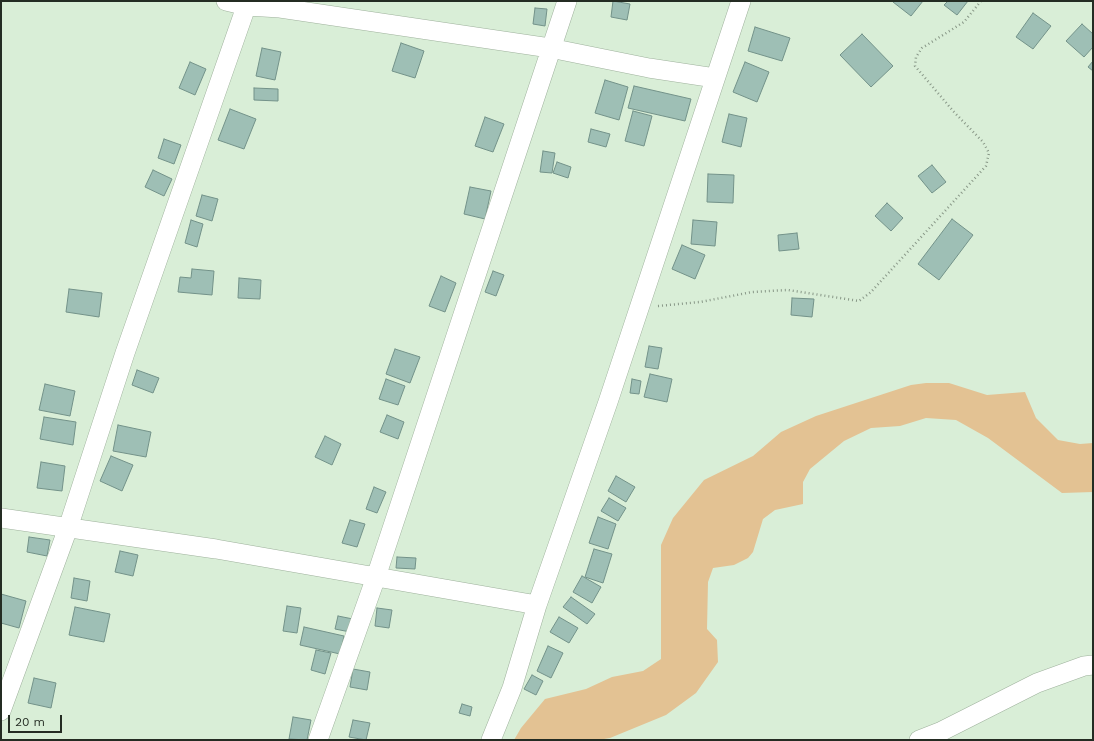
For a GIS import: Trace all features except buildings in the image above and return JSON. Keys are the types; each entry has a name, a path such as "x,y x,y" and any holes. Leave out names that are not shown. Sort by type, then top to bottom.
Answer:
{"street":[{"path":"226,1 550,48 649,68 715,78"},
{"path":"318,740 376,577 550,48 567,1"},
{"path":"491,740 512,688 537,605 641,302 741,1"},
{"path":"1,711 68,528 125,353 247,4"},
{"path":"1,518 141,538 537,605"},
{"path":"919,740 942,731 1037,683 1084,666 1093,665"}],"path":[{"path":"641,302 657,306 682,304 752,292 788,290 859,301 871,292 986,166 989,154 984,142 954,112 915,66 916,57 922,48 964,22 981,1"}],"shaded area":[{"path":"926,383 949,383 987,395 1025,392 1036,418 1058,440 1080,444 1093,443 1093,492 1062,493 988,438 956,420 926,418 900,426 871,428 844,441 810,469 803,482 803,504 775,510 763,519 753,552 748,558 734,565 713,568 708,582 707,629 717,640 718,662 696,693 666,715 610,738 598,740 514,740 521,728 545,699 586,689 612,677 643,671 661,659 661,545 673,518 704,480 753,456 781,432 816,416 911,385"}]}
